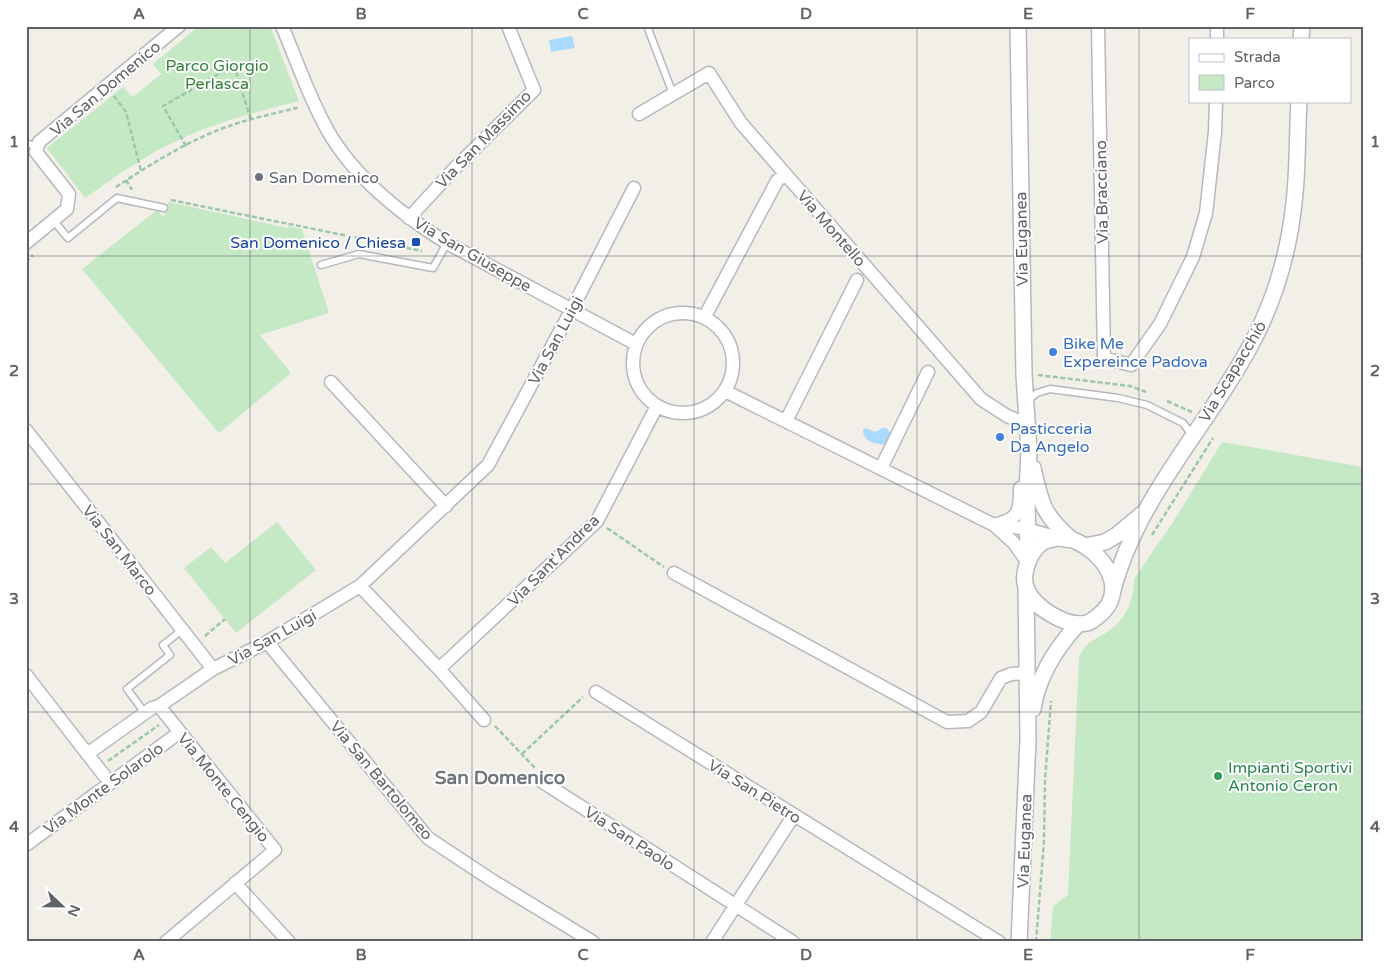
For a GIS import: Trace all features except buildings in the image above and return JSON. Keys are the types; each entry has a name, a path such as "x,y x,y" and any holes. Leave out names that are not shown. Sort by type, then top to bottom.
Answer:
{"street":[{"name":"Via San Domenico","path":"26,243 67,209 69,194 32,145 39,142 179,26"},
{"name":"Via San Giuseppe","path":"282,26 313,101 329,132 349,160 409,218 447,243 636,344"},
{"name":"Via San Massimo","path":"409,218 456,167 534,90 508,26"},
{"name":"Via Euganea","path":"1018,26 1024,375 1029,451 1026,588 1028,740 1019,942"},
{"name":"Via Bracciano","path":"1098,26 1104,358 1131,365 1160,324 1193,256 1206,213 1215,132 1216,102"},
{"name":"Via Montello","path":"639,114 709,73 741,123 981,399 1007,416 1027,424"},
{"name":"Via Scapacchiò","path":"1113,590 1120,565 1146,510 1255,337 1272,298 1286,250 1294,202 1299,102"},
{"path":"704,318 777,181 785,174"},
{"name":"Via San Luigi","path":"87,754 145,713 159,706 213,669 267,642 360,586 488,465 572,309 634,188"},
{"path":"786,421 857,280"},
{"path":"689,313 704,318 718,327 728,342 733,358 732,375 724,391 714,402 701,410 686,414 671,412 656,406 645,397 637,386 632,358 636,344 645,330 658,319 665,316 689,313"},
{"path":"881,468 928,372"},
{"path":"331,382 446,506"},
{"path":"724,391 994,525 1014,543 1028,563 1035,549 1044,541 1072,541"},
{"name":"Via Sant'Andrea","path":"439,669 597,521 656,406"},
{"name":"Via San Marco","path":"26,430 213,669"},
{"name":"Via Euganea","path":"1028,740 1034,700 1041,680 1060,643 1078,624 1089,622 1102,613 1110,601 1113,590 1107,566 1099,557 1072,541 1048,517 1041,501 1029,451"},
{"path":"994,525 1009,521 1019,508 1020,488 1029,451"},
{"name":"Via Scapacchiò","path":"1072,541 1105,542 1117,535 1146,510"},
{"path":"994,525 1027,530 1072,541"},
{"path":"674,573 947,722 968,721 981,712 1001,678 1011,674 1027,673"},
{"path":"360,586 439,669 484,720"},
{"path":"1026,588 1033,599 1055,616 1067,622 1078,624"},
{"name":"Via San Bartolomeo","path":"267,642 428,838 493,881 593,942"},
{"path":"26,675 110,783"},
{"name":"Via San Pietro","path":"596,692 999,942"},
{"name":"Via Monte Cengio","path":"159,706 275,850 166,942"},
{"name":"Via Monte Solarolo","path":"26,845 180,732"},
{"name":"Via San Paolo","path":"541,781 793,942"},
{"path":"712,942 794,815"},
{"path":"236,883 289,942"}],"lane":[{"path":"647,26 673,94"},
{"path":"53,220 68,238 117,198 164,208"},
{"path":"321,265 360,254 433,268 447,243"},
{"path":"1026,401 1037,393 1050,389 1118,398 1147,405 1183,423 1193,436"},
{"path":"145,713 127,689 170,655 163,645 182,630"}],"path":[{"path":"186,146 164,106 234,65 251,120"},
{"path":"113,95 126,112 141,171"},
{"path":"113,189 186,146 228,126 302,106"},
{"path":"126,180 134,192"},
{"path":"163,198 422,251"},
{"path":"1024,375 1130,386 1154,396"},
{"path":"1162,399 1196,413"},
{"path":"1148,539 1213,438"},
{"path":"597,521 674,573"},
{"path":"194,645 225,619"},
{"path":"522,754 590,690 596,692"},
{"path":"1036,942 1052,695"},
{"path":"484,720 491,721 541,773 541,781"},
{"path":"105,763 162,723"}],"green space":[{"name":"Parco Giorgio Perlasca","path":"199,26 270,26 299,101 226,121 183,138 120,173 85,198 47,148 123,87 133,97 161,74 153,64"},
{"path":"168,202 288,228 288,226 302,229 329,313 260,335 291,373 219,433 82,269 157,210 164,217"},
{"name":"Impianti Sportivi Antonio Ceron","path":"1222,442 1363,467 1363,942 1050,942 1053,906 1068,895 1079,657 1081,652 1094,639 1114,627 1128,609 1134,587 1134,579 1175,519"},
{"path":"277,522 316,570 236,633 184,568 211,547 225,563"}],"water":[{"path":"572,36 575,48 551,52 549,40"},
{"path":"866,428 875,432 886,428 892,434 886,444 878,444 871,442 865,437 863,430"}],"place":[{"name":"San Domenico","path":"259,177"},
{"name":"San Domenico / Chiesa","path":"416,242"},
{"name":"Bike Me Expereince Padova","path":"1053,352"},
{"name":"Pasticceria Da Angelo","path":"1000,437"},
{"name":"Impianti Sportivi Antonio Ceron","path":"1218,776"}],"district":[{"name":"San Domenico","path":"500,777"}]}
